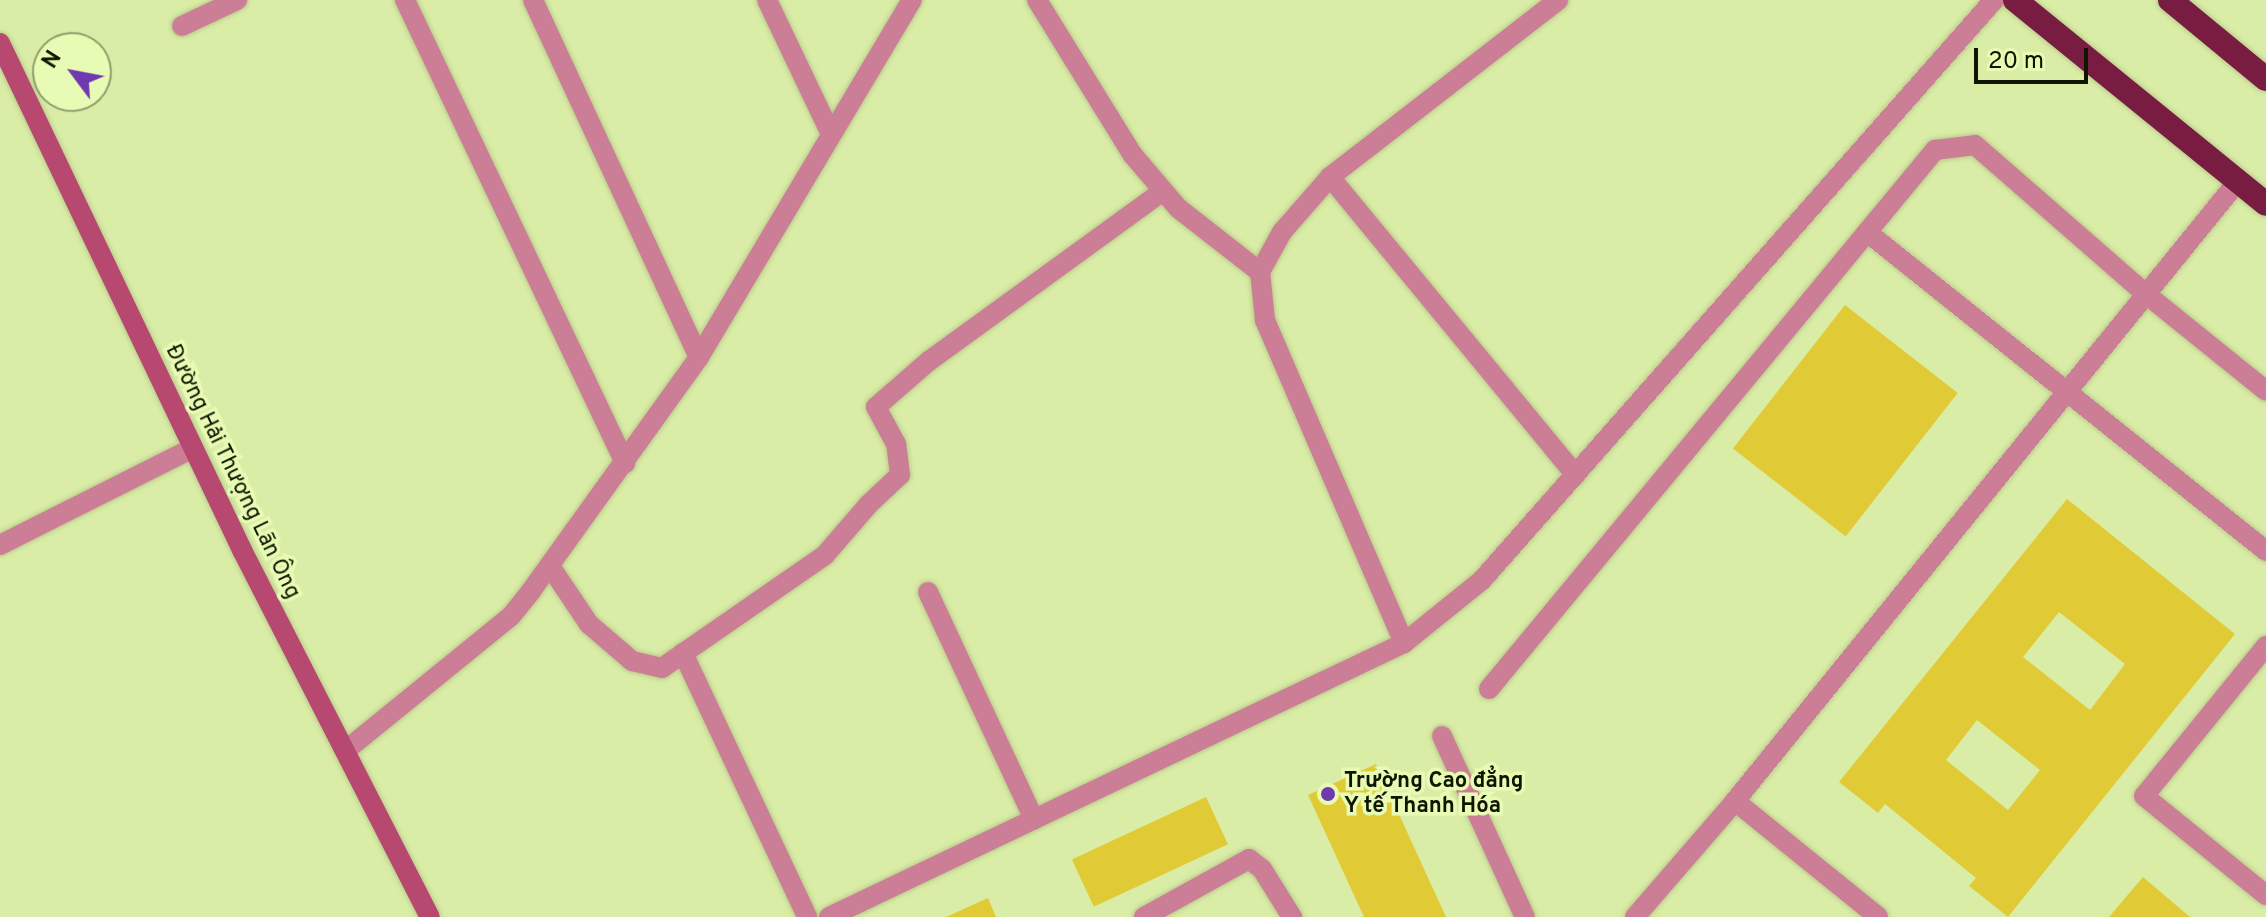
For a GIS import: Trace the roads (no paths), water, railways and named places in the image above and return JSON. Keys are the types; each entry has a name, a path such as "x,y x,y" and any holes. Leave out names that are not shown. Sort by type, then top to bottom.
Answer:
{"highway":[{"path":"2015,0 2266,204"},
{"path":"2170,0 2266,79"}],"main road":[{"name":"Đường Hải Thượng Lãn Ông","path":"0,43 193,448 430,917"}],"street":[{"path":"182,26 237,0"},
{"path":"405,0 625,463"},
{"path":"533,0 699,357"},
{"path":"767,0 831,134"},
{"path":"345,751 511,616 550,566 699,357 912,0"},
{"path":"1037,0 1132,154 1178,208 1260,272"},
{"path":"1404,643 1265,320 1260,272 1282,232 1330,177 1558,0"},
{"path":"829,917 1404,643 1482,580 1994,0"},
{"path":"1489,689 1935,150 1975,145 2146,294 2266,391"},
{"path":"1330,177 1576,475"},
{"path":"1635,917 1735,801 2238,181"},
{"path":"550,566 589,624 632,661 662,668 825,555 869,504 900,475 896,444 876,407 929,361 1163,191"},
{"path":"1867,232 2266,551"},
{"path":"0,545 193,448"},
{"path":"928,592 1034,819"},
{"path":"2266,646 2144,796 2266,895"},
{"path":"683,653 807,917"},
{"path":"1442,736 1525,917"},
{"path":"1735,801 1878,917"},
{"path":"1144,917 1249,859 1262,869 1292,917"}],"place":[{"name":"Trường Cao đẳng Y tế Thanh Hóa","path":"1328,794"}]}
